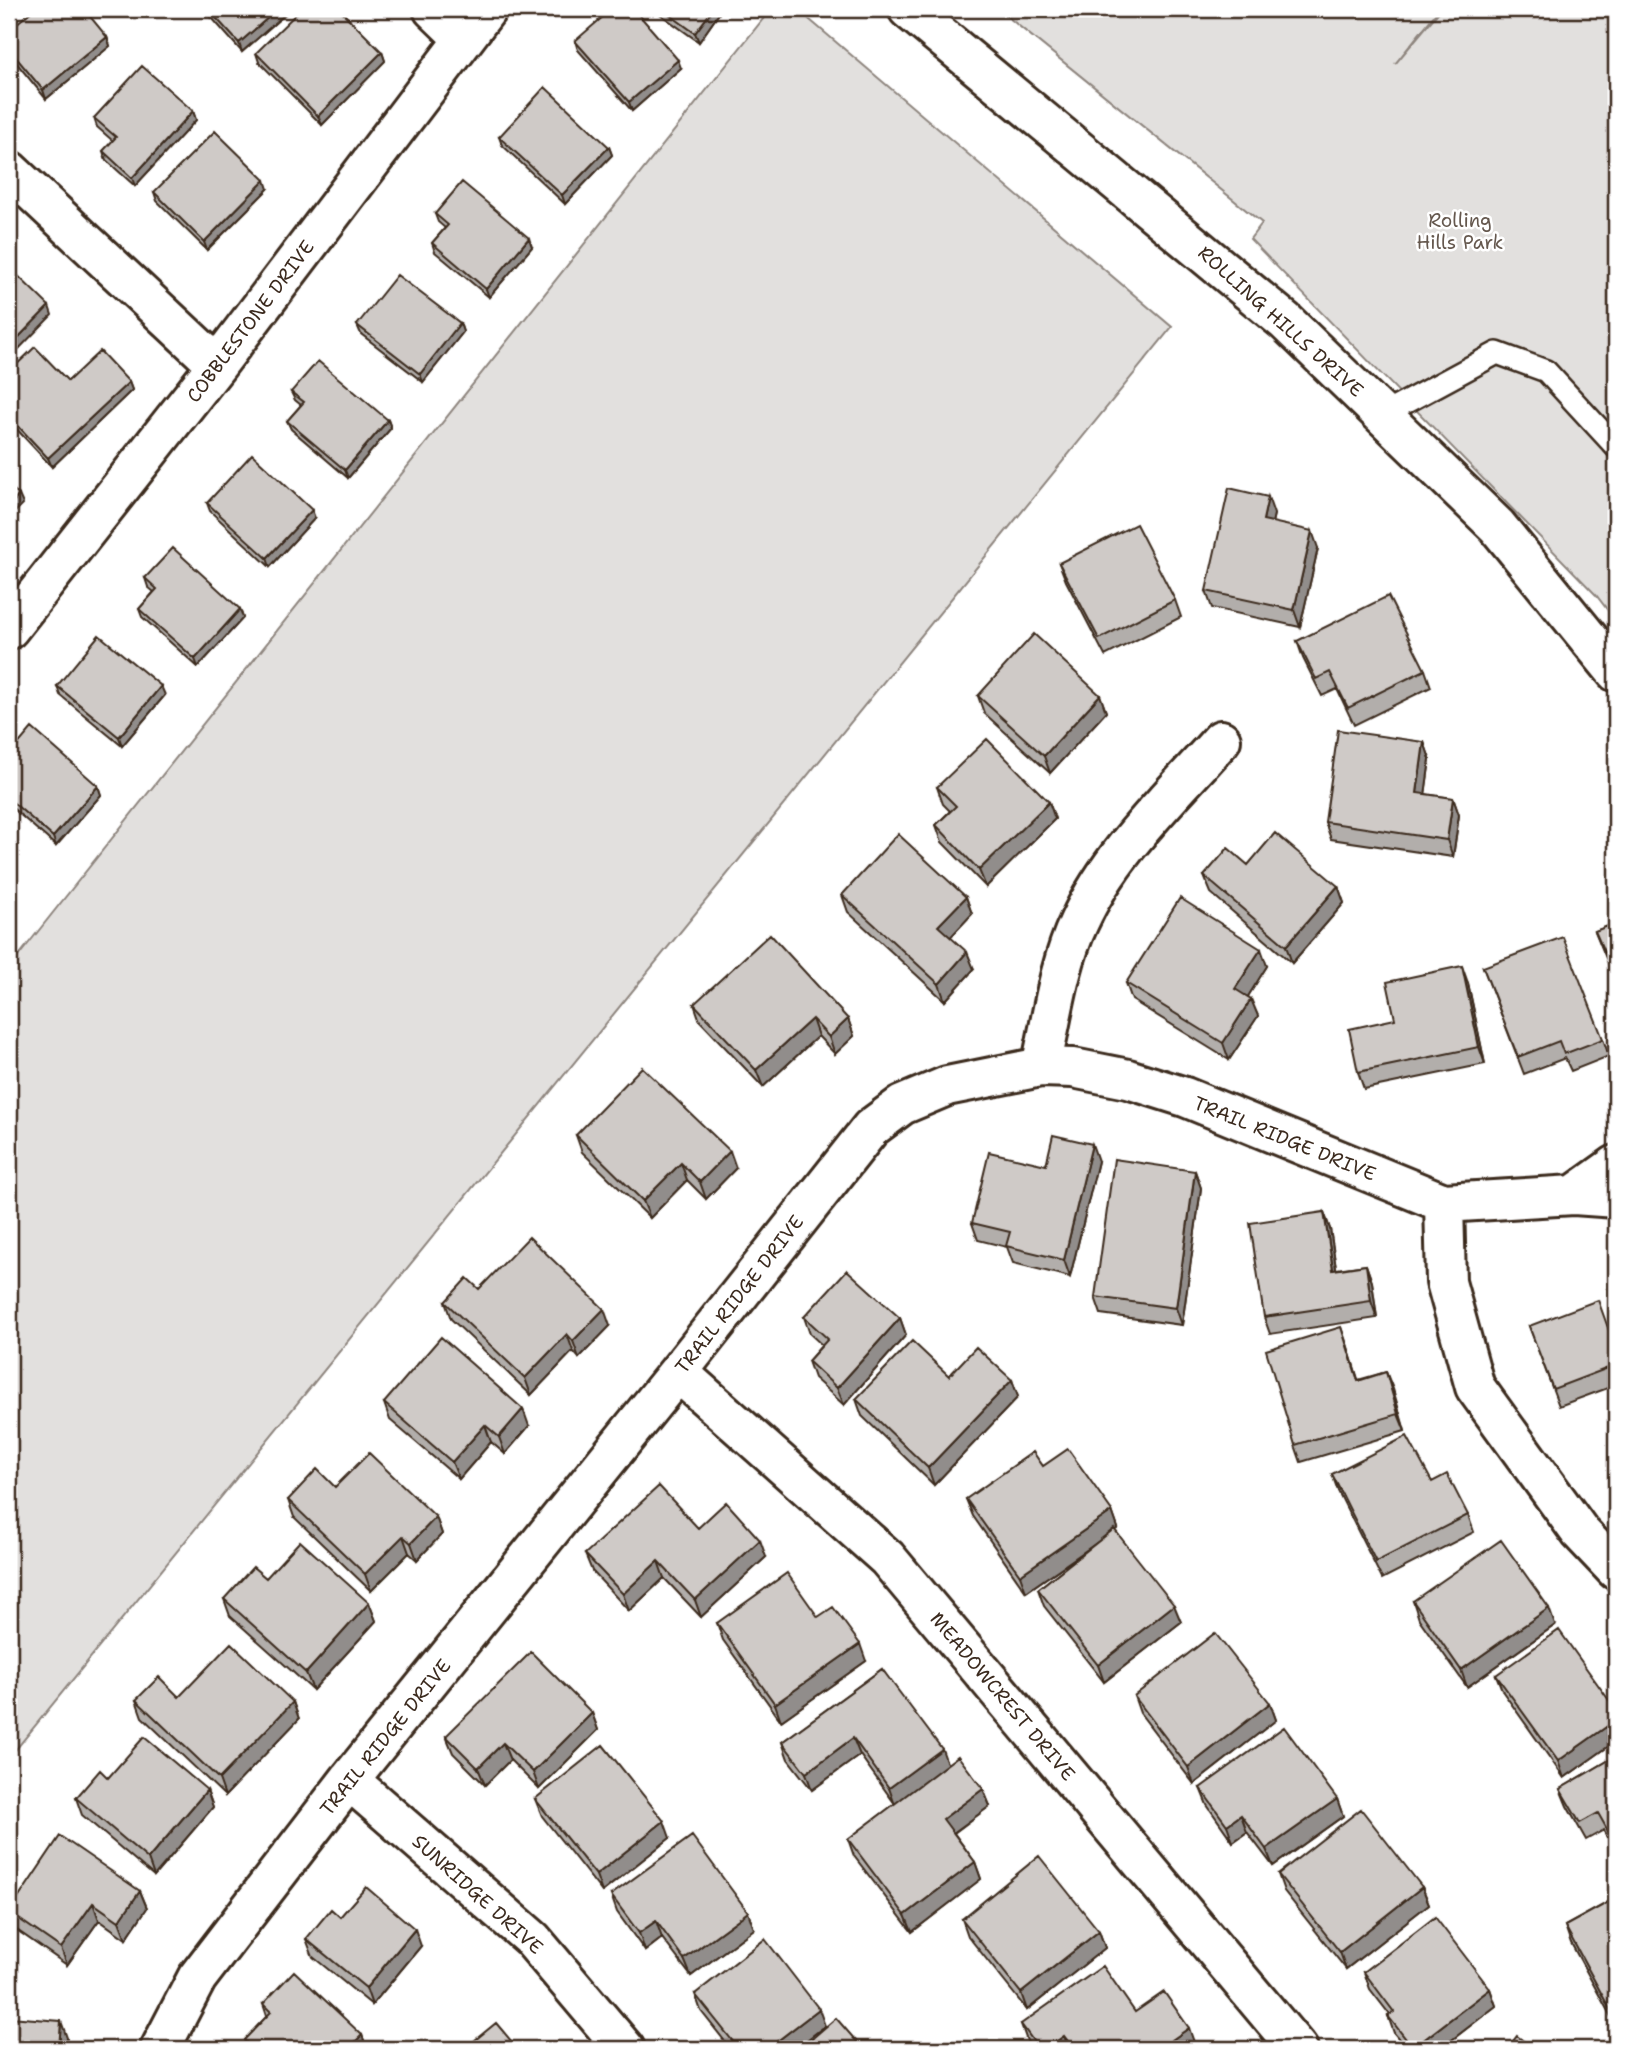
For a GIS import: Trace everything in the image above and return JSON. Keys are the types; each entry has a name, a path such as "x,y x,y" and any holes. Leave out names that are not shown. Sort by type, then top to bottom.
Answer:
{"street":[{"path":"433,9 464,39"},
{"name":"COBBLESTONE DRIVE","path":"9,629 217,365 487,9"},
{"name":"ROLLING HILLS DRIVE","path":"908,9 1265,304 1384,414 1497,526 1616,672"},
{"path":"9,170 217,365"},
{"path":"1041,1067 1064,964 1078,923 1103,876 1221,740"},
{"name":"TRAIL RIDGE DRIVE","path":"160,2049 197,1978 349,1780 871,1128 902,1105 947,1086 1041,1067 1073,1068 1128,1079 1185,1097 1444,1203 1574,1195 1616,1198"},
{"path":"1574,1195 1616,1165"},
{"path":"1444,1203 1446,1282 1475,1387 1580,1532 1616,1570"},
{"name":"MEADOWCREST DRIVE","path":"678,1372 887,1558 1298,2049"},
{"name":"SUNRIDGE DRIVE","path":"349,1780 532,1940 625,2049"}],"lane":[{"path":"1384,414 1497,353 1546,370 1616,447"}],"green space":[{"path":"771,9 797,9 1172,327 9,1758 9,968"},
{"name":"Rolling Hills Park","path":"998,9 1439,9 1395,64 1441,9 1616,9 1616,621 1596,595 1250,239 1262,223"}],"building":[{"path":"34,9 84,9 107,37 43,90 9,49 9,30"},
{"path":"208,9 278,9 239,43"},
{"path":"301,9 339,9 382,52 318,116 256,53"},
{"path":"612,9 634,9 678,60 629,102 575,41"},
{"path":"662,9 713,9 695,33"},
{"path":"142,66 193,111 132,178 103,151 116,137 94,118"},
{"path":"545,87 609,147 562,195 499,137"},
{"path":"215,131 265,180 204,242 154,192"},
{"path":"462,182 529,238 486,289 432,243 448,225 435,214"},
{"path":"9,267 49,306 9,347"},
{"path":"397,275 460,323 420,374 357,325"},
{"path":"35,347 68,381 100,351 129,382 48,458 9,416 9,372"},
{"path":"318,361 388,420 345,470 287,421 304,402 291,392"},
{"path":"252,454 312,510 267,558 207,503"},
{"path":"9,485 19,495 9,507"},
{"path":"1229,488 1268,497 1263,520 1312,531 1294,610 1206,591"},
{"path":"1136,524 1175,600 1099,639 1059,563"},
{"path":"173,548 240,609 195,659 139,609 157,589 145,578"},
{"path":"1388,596 1425,670 1348,708 1330,672 1316,679 1297,641"},
{"path":"1034,634 1100,695 1044,756 978,696"},
{"path":"99,635 161,686 119,737 57,686"},
{"path":"32,728 98,786 53,837 9,799 9,755"},
{"path":"1338,730 1424,742 1417,793 1453,798 1447,840 1325,822"},
{"path":"987,739 1049,802 979,870 936,825 956,806 937,787"},
{"path":"1275,833 1338,886 1286,946 1204,876 1228,848 1248,865"},
{"path":"898,834 966,897 938,926 967,952 939,984 842,895"},
{"path":"1180,898 1261,949 1235,989 1251,999 1223,1043 1126,983"},
{"path":"1616,923 1616,980 1595,931"},
{"path":"770,934 848,1019 829,1037 812,1019 756,1070 694,1004"},
{"path":"1563,937 1603,1039 1564,1054 1559,1041 1518,1057 1483,967"},
{"path":"1462,966 1479,1047 1358,1072 1349,1029 1395,1019 1387,982"},
{"path":"642,1067 730,1151 700,1182 681,1163 643,1201 576,1135"},
{"path":"1053,1135 1092,1144 1064,1260 1006,1246 1010,1232 972,1223 989,1152 1046,1165"},
{"path":"1114,1159 1195,1171 1176,1308 1095,1297"},
{"path":"1324,1212 1333,1270 1366,1265 1371,1301 1264,1317 1250,1223"},
{"path":"529,1237 604,1309 573,1341 567,1334 525,1378 445,1302 467,1278 479,1289"},
{"path":"847,1270 900,1318 837,1388 808,1361 828,1339 804,1317"},
{"path":"1598,1300 1616,1350 1616,1365 1553,1389 1529,1326"},
{"path":"1341,1327 1358,1381 1386,1372 1398,1414 1295,1445 1266,1350"},
{"path":"441,1337 523,1409 499,1437 485,1425 452,1462 384,1403"},
{"path":"912,1341 949,1376 976,1347 1012,1380 928,1468 856,1399"},
{"path":"1407,1436 1432,1482 1447,1474 1468,1515 1376,1562 1332,1474"},
{"path":"1068,1449 1112,1511 1020,1575 966,1499 1033,1452 1043,1466"},
{"path":"369,1453 436,1517 411,1543 403,1536 365,1574 288,1500 317,1469 335,1487"},
{"path":"659,1486 698,1528 726,1502 760,1540 695,1600 658,1561 623,1594 585,1554"},
{"path":"1114,1529 1174,1605 1098,1665 1038,1589"},
{"path":"1501,1540 1549,1608 1461,1670 1413,1601"},
{"path":"300,1541 369,1603 306,1673 224,1599 253,1567 266,1578"},
{"path":"787,1573 818,1617 833,1607 860,1644 775,1704 717,1623"},
{"path":"1559,1630 1616,1710 1616,1720 1558,1761 1496,1675"},
{"path":"1215,1633 1270,1703 1188,1767 1134,1696"},
{"path":"231,1643 293,1702 219,1779 136,1700 159,1677 179,1697"},
{"path":"531,1652 592,1713 533,1772 503,1743 478,1768 446,1736"},
{"path":"882,1669 942,1749 889,1788 853,1738 806,1773 782,1742"},
{"path":"1284,1727 1337,1799 1266,1849 1241,1815 1227,1825 1200,1788"},
{"path":"144,1737 207,1790 148,1859 76,1798 100,1770 108,1778"},
{"path":"603,1745 664,1821 596,1875 535,1799"},
{"path":"958,1756 983,1789 943,1819 975,1862 905,1915 848,1839"},
{"path":"1616,1756 1616,1845 1598,1813 1580,1823 1560,1789"},
{"path":"1361,1809 1422,1887 1340,1952 1278,1874"},
{"path":"60,1836 140,1891 119,1921 93,1903 61,1948 9,1912"},
{"path":"692,1836 748,1912 684,1959 656,1921 639,1933 611,1895"},
{"path":"1039,1856 1099,1931 1021,1993 962,1919"},
{"path":"366,1887 415,1929 366,1988 306,1939 331,1909 340,1917"},
{"path":"1616,1898 1616,2013 1613,2015 1565,1926"},
{"path":"1435,1917 1490,1989 1413,2048 1388,2016 1394,2012 1364,1972"},
{"path":"765,1939 819,2009 767,2049 739,2049 695,1994"},
{"path":"1103,1966 1135,2012 1164,1992 1189,2028 1159,2049 1074,2049 1064,2036 1046,2049 1039,2049 1021,2024"},
{"path":"294,1971 362,2035 348,2049 253,2049 244,2040 271,2012 263,2004"},
{"path":"9,2017 61,2021 59,2049 9,2049"},
{"path":"836,2018 863,2049 800,2049"},
{"path":"496,2023 518,2049 464,2049"},
{"path":"1517,2036 1534,2049 1507,2049"}]}
